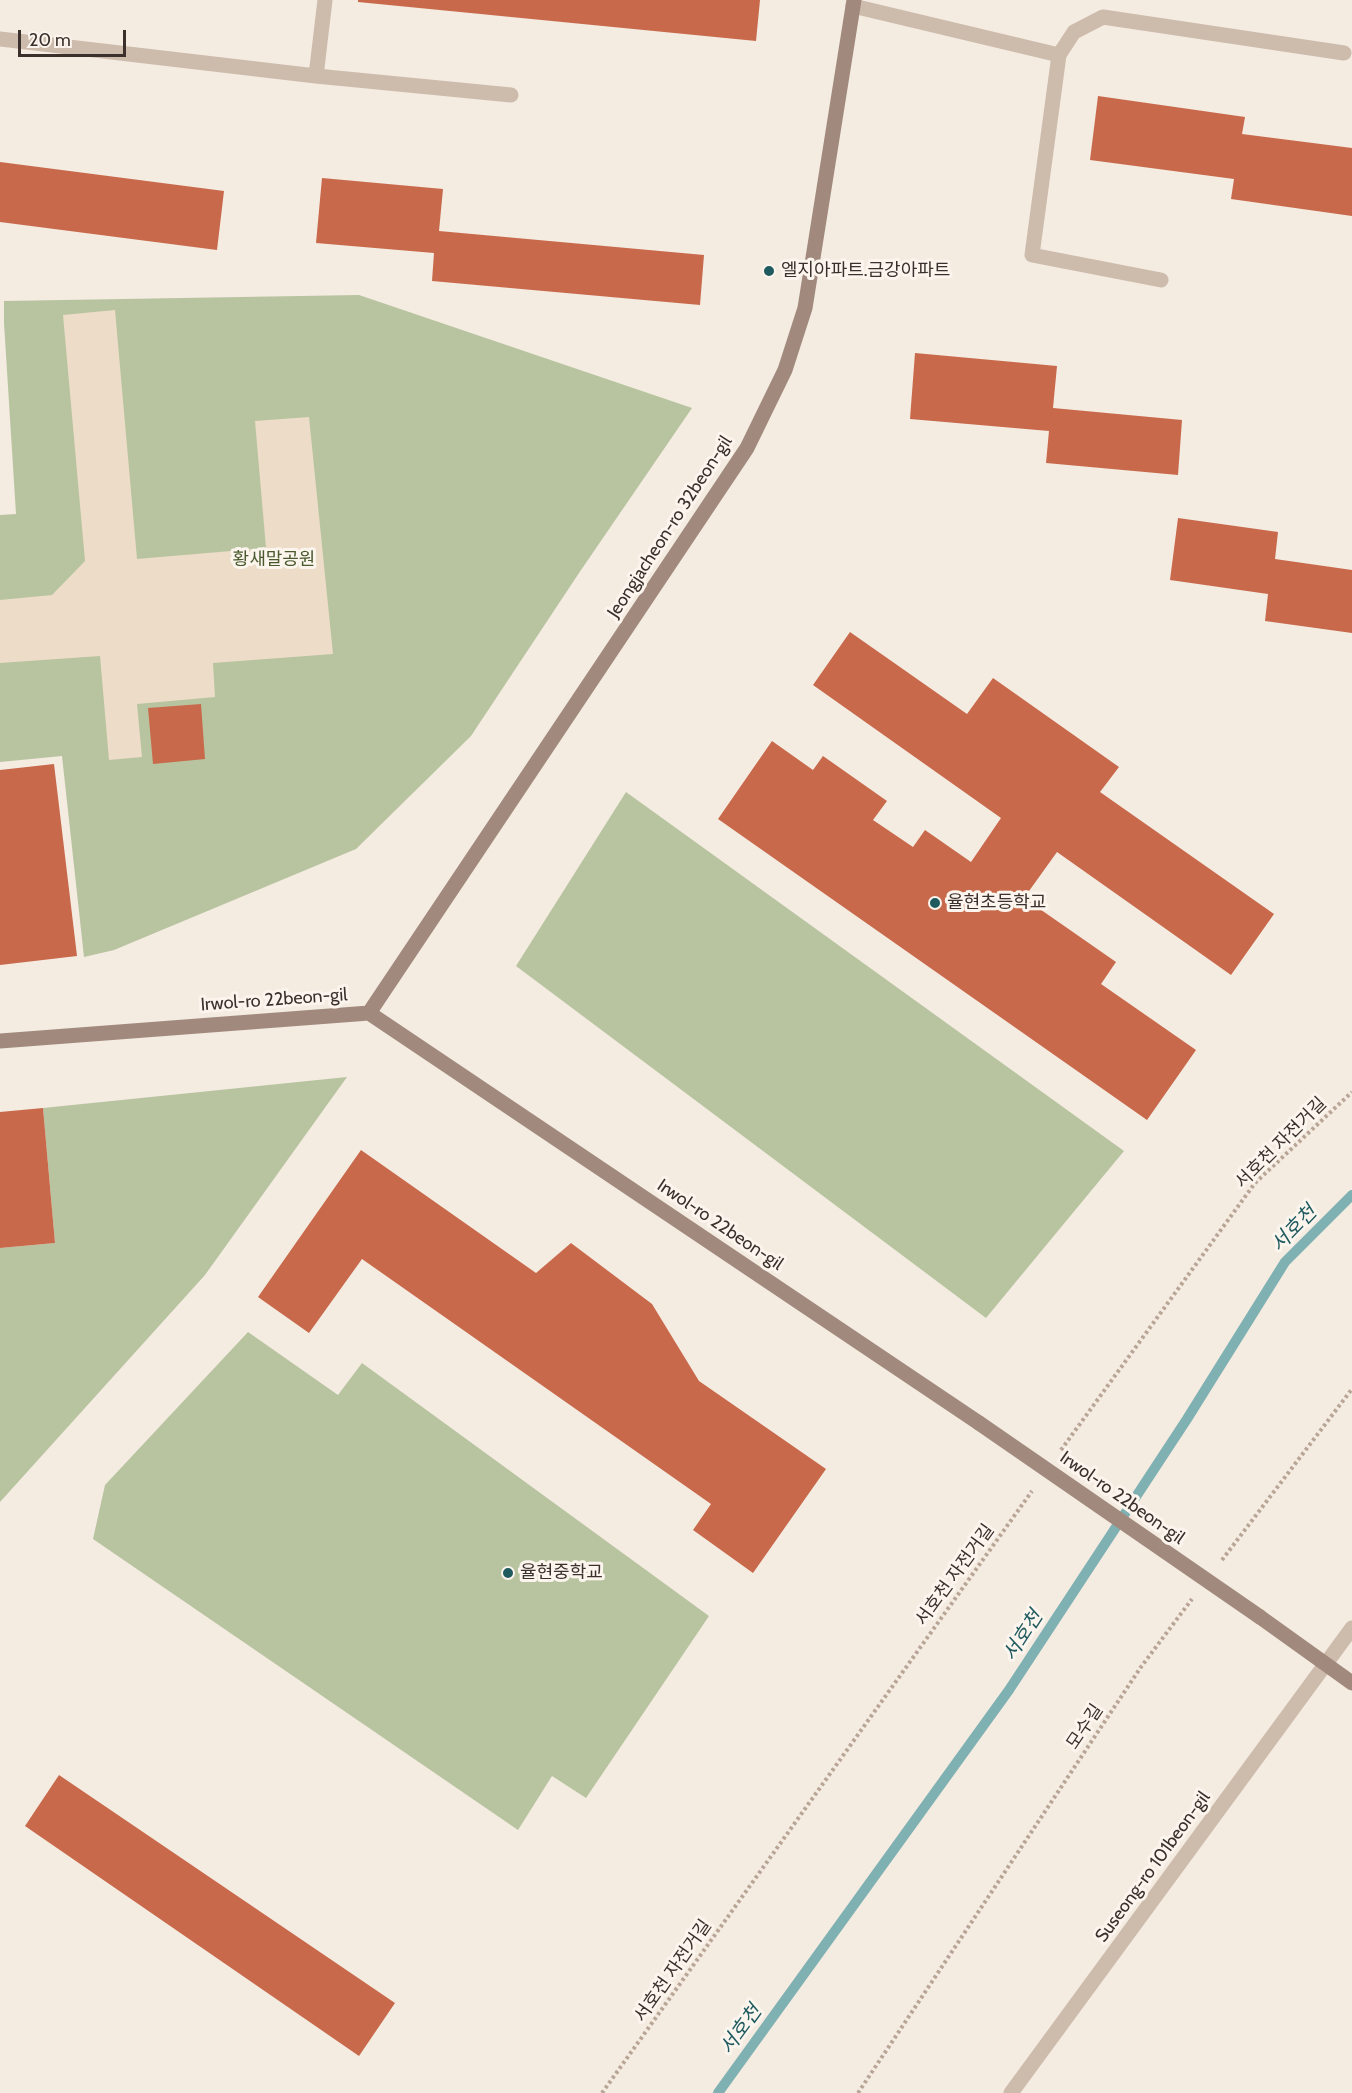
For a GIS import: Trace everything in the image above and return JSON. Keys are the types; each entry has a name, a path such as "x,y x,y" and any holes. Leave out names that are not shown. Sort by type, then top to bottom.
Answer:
{"street":[{"path":"316,76 325,0"},
{"path":"853,3 1059,55"},
{"name":"Jeongjacheon-ro 32beon-gil","path":"369,1013 747,448 785,370 805,308 853,3"},
{"path":"1161,280 1032,255 1059,55 1074,32 1103,17 1344,53"},
{"path":"0,39 316,76 511,95"},
{"name":"Irwol-ro 22beon-gil","path":"0,1041 369,1013 979,1423 1352,1683"},
{"name":"Suseong-ro 101beon-gil","path":"1011,2093 1352,1628"}],"path":[{"name":"서호천 자전거길","path":"1055,1459 1255,1183 1352,1092"},
{"path":"1218,1565 1352,1389"},
{"name":"서호천 자전거길","path":"602,2093 1035,1487"},
{"name":"모수길","path":"858,2093 1141,1667 1197,1593"}],"green space":[{"name":"황새말공원","path":"359,295 692,408 471,736 356,849 114,950 84,957 62,756 0,762 0,515 16,514 4,301"},
{"path":"626,792 1124,1151 986,1318 516,966"},
{"path":"347,1077 205,1275 0,1502 0,1248 55,1243 43,1108"},
{"path":"248,1332 338,1395 362,1363 709,1616 586,1798 552,1776 518,1830 93,1539 105,1485"}],"shaded area":[{"path":"115,310 137,559 266,548 255,421 309,417 333,654 213,663 215,697 137,704 142,757 109,760 100,656 0,663 0,600 52,595 85,561 63,315"}],"building":[{"path":"358,0 760,0 756,41 358,2"},
{"path":"1098,96 1245,117 1242,134 1352,148 1352,216 1231,199 1234,179 1090,160"},
{"path":"0,162 224,191 217,250 0,222"},
{"path":"322,178 443,189 439,231 704,255 700,305 432,281 434,253 316,243"},
{"path":"915,353 1057,366 1053,408 1182,420 1178,475 1046,463 1049,431 910,419"},
{"path":"1178,518 1278,532 1275,559 1352,570 1352,633 1265,621 1268,594 1170,580"},
{"path":"850,632 967,714 993,678 1119,767 1100,792 1274,914 1231,975 1057,852 1024,898 1116,962 1101,984 1196,1050 1147,1120 718,819 772,741 813,770 823,756 887,801 873,820 913,847 925,830 971,862 1001,818 813,685"},
{"path":"201,704 205,759 153,764 148,708"},
{"path":"54,764 77,956 0,965 0,770"},
{"path":"43,1108 55,1243 0,1248 0,1112"},
{"path":"361,1150 536,1273 571,1243 652,1304 699,1381 826,1469 753,1573 693,1530 711,1504 362,1259 309,1333 258,1297"},
{"path":"59,1775 395,2003 359,2056 25,1826"}],"waterway":[{"name":"서호천","path":"718,2093 1009,1690 1187,1419 1285,1262 1352,1195"}],"place":[{"name":"엘지아파트.금강아파트","path":"769,271"},
{"name":"율현초등학교","path":"935,903"},
{"name":"율현중학교","path":"508,1573"}]}
